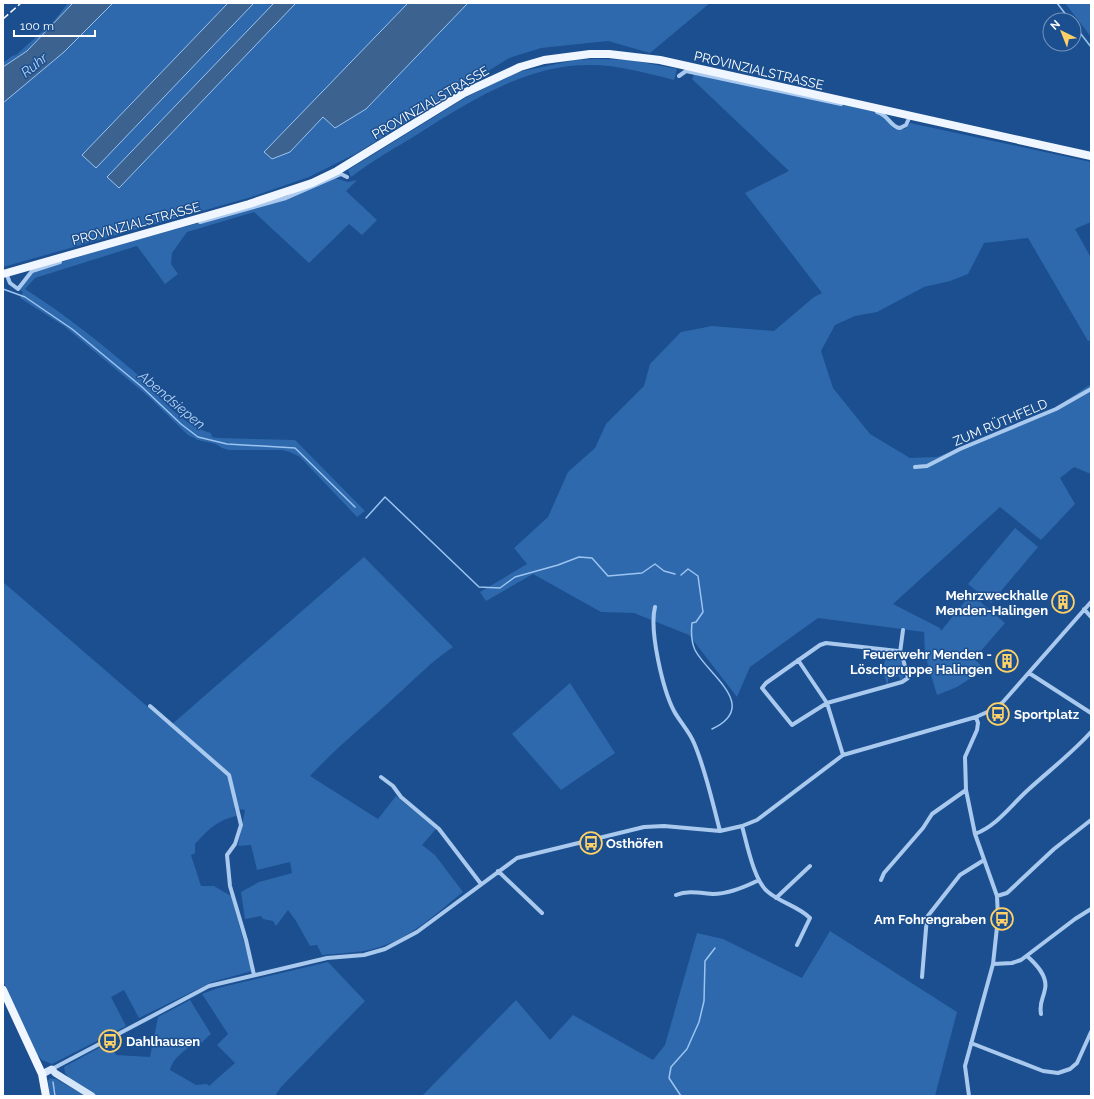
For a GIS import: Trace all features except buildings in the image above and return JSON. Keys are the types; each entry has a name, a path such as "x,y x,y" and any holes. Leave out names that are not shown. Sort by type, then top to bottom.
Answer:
{"main road":[{"name":"PROVINZIALSTRASSE","path":"4,273 249,204 304,186 336,171 464,93 492,78 520,67 559,58 609,54 660,60 909,118 1091,156"},
{"path":"3,990 42,1074 46,1096"}],"street":[{"name":"PROVINZIALSTRASSE","path":"679,76 686,71 881,113 886,116 896,128 904,127 909,118"},
{"name":"PROVINZIALSTRASSE","path":"4,273 10,283 18,289 32,271 104,249 279,200 312,188 341,174 347,177"},
{"name":"ZUM RÜTHFELD","path":"915,467 927,466 960,449 1056,409 1091,389"},
{"path":"42,1074 209,986 327,958 364,955 385,949 417,932 517,858 644,827 664,826 720,831 742,826 769,812 843,755 976,717 994,709 1003,702 1091,602"},
{"path":"655,607 654,635 658,660 674,711 693,741 703,768 720,831"},
{"path":"1084,609 1091,617"},
{"path":"900,653 826,643 820,645 766,683 762,688 763,692 792,725 827,703 907,680 908,676 900,653 903,630"},
{"path":"798,660 827,703 843,755"},
{"path":"1030,672 1091,713"},
{"path":"150,706 229,775 241,825 235,844 227,855 230,886 246,940 254,975"},
{"path":"969,1096 965,1066 993,964 998,918 997,896 975,834 966,790 965,757 977,730 978,723 976,717"},
{"path":"975,834 987,829 999,819 1027,790 1091,732"},
{"path":"381,777 393,786 401,797 439,829 480,884"},
{"path":"881,880 888,868 923,828 932,814 966,790"},
{"path":"997,896 1007,893 1054,849 1091,820"},
{"path":"742,826 759,880 763,887 776,898 804,913 810,918 797,945"},
{"path":"922,977 927,916 960,875 984,860"},
{"path":"776,898 810,866"},
{"path":"498,871 542,913"},
{"path":"676,895 683,892 725,893 746,887 759,880"},
{"path":"993,964 1012,963 1027,956 1075,919 1091,909"},
{"path":"1027,956 1043,975 1045,982 1045,990 1040,1005 1041,1014"},
{"path":"971,1043 1042,1071 1058,1073 1070,1069 1077,1063 1091,1032"},
{"path":"52,1069 55,1073 92,1096"}],"shaded area":[{"path":"68,3 73,3 27,51 3,67 3,63 12,56 16,55 54,21"},
{"path":"113,3 228,3 82,155 96,168 254,3 274,3 108,176 119,188 296,3 408,3 265,151 290,152 323,117 366,109 468,3 710,3 650,53 608,41 541,48 509,58 357,153 309,177 248,198 3,267 3,103 64,52"},
{"path":"1065,3 1091,3 1091,37 1082,25 1082,12 1072,12"},
{"path":"575,60 631,60 677,69 674,80 643,72 601,65 567,66 522,78 500,87 457,110 375,160 351,177 348,170 465,98 510,75"},
{"path":"695,73 881,113 894,129 905,129 910,123 1091,162 1091,222 1075,229 1091,258 1091,340 1088,341 1028,238 984,243 968,274 950,281 924,287 877,312 855,316 835,325 821,351 833,388 870,434 910,458 937,457 1040,418 1091,384 1091,474 1074,467 1060,478 1075,504 1041,540 1000,507 893,604 940,628 941,631 971,594 1005,623 974,659 985,669 957,687 937,695 925,655 924,632 818,618 750,667 737,697 689,635 634,613 601,612 533,574 486,601 480,592 527,564 514,548 548,517 568,472 595,448 606,424 644,386 650,364 681,332 712,326 774,331 814,297 822,293 745,193 789,171 692,79"},
{"path":"334,178 348,182 357,180 346,191 377,220 362,235 349,224 309,263 254,212 187,232 172,253 171,264 178,274 165,284 137,246 35,278 25,289 69,319 97,341 138,375 180,417 190,424 211,433 212,437 295,440 365,511 357,517 300,457 290,452 281,450 229,450 216,444 198,440 188,435 149,397 64,326 20,298 23,292 18,289 32,271 104,249 264,205"},
{"path":"1015,528 1038,547 991,603 968,584"},
{"path":"364,557 453,647 424,670 320,765 310,776 378,819 396,796 436,829 422,845 435,855 463,892 426,922 396,941 370,950 322,955 317,945 310,946 288,910 276,926 273,921 263,919 261,916 245,919 241,892 259,882 292,873 290,862 257,870 251,845 238,846 245,810 234,808 237,816 218,823 209,830 195,844 195,853 191,855 201,886 214,886 231,896 252,971 212,982 139,1018 124,990 111,997 126,1026 52,1064 42,1060 37,1054 3,981 3,582 170,726"},
{"path":"886,652 895,654 900,658 905,673 900,680 899,676 888,679 888,684 883,672"},
{"path":"570,683 615,753 561,790 512,734"},
{"path":"830,931 957,1012 935,1096 422,1096 516,1000 550,1040 573,1015 653,1060 665,1045 697,933 723,939 802,978"},
{"path":"328,962 365,1001 281,1087 275,1096 97,1096 70,1079 65,1073 64,1067 110,1042 116,1055 150,1057 158,1017 190,1000 211,1034 201,1043 197,1041 181,1054 174,1061 170,1070 196,1085 207,1084 209,1086 235,1063 217,1045 228,1034 202,994 218,988"},
{"path":"50,1078 56,1079 86,1096 50,1096 48,1081"}],"water":[{"name":"Ruhr","path":"73,3 113,3 64,52 3,103 3,67 27,51"},
{"path":"228,3 254,3 96,168 82,155"},
{"path":"274,3 296,3 119,188 107,177"},
{"path":"408,3 468,3 366,109 335,128 323,117 290,152 272,159 264,152"}],"waterway":[{"path":"1057,3 1064,12"},
{"path":"1082,35 1091,47"},
{"name":"Abendsiepen","path":"3,289 25,297 72,329 142,387 181,424 198,437 227,444 295,448 355,507"},
{"name":"Abendsiepen","path":"366,518 385,497 479,587 500,588 515,577 558,565 579,557 592,558 608,576 642,573 655,564 664,571 675,574"},
{"name":"Abendsiepen","path":"681,575 688,569 698,576 703,612 696,622 692,623 691,633 693,643 695,650 719,679 731,700 732,710 726,720 712,729"},
{"name":"Abendsiepen","path":"681,1096 669,1078 671,1067 687,1049 699,1022 704,1001 705,961 715,948"},
{"path":"53,1082 55,1096"}],"railway":[{"path":"3,19 21,3"}],"place":[{"name":"Mehrzweckhalle Menden-Halingen","path":"1063,602"},
{"name":"Feuerwehr Menden - Löschgruppe Halingen","path":"1007,661"},
{"name":"Sportplatz","path":"998,714"},
{"name":"Osthöfen","path":"591,843"},
{"name":"Am Fohrengraben","path":"1002,919"},
{"name":"Dahlhausen","path":"110,1041"}]}
